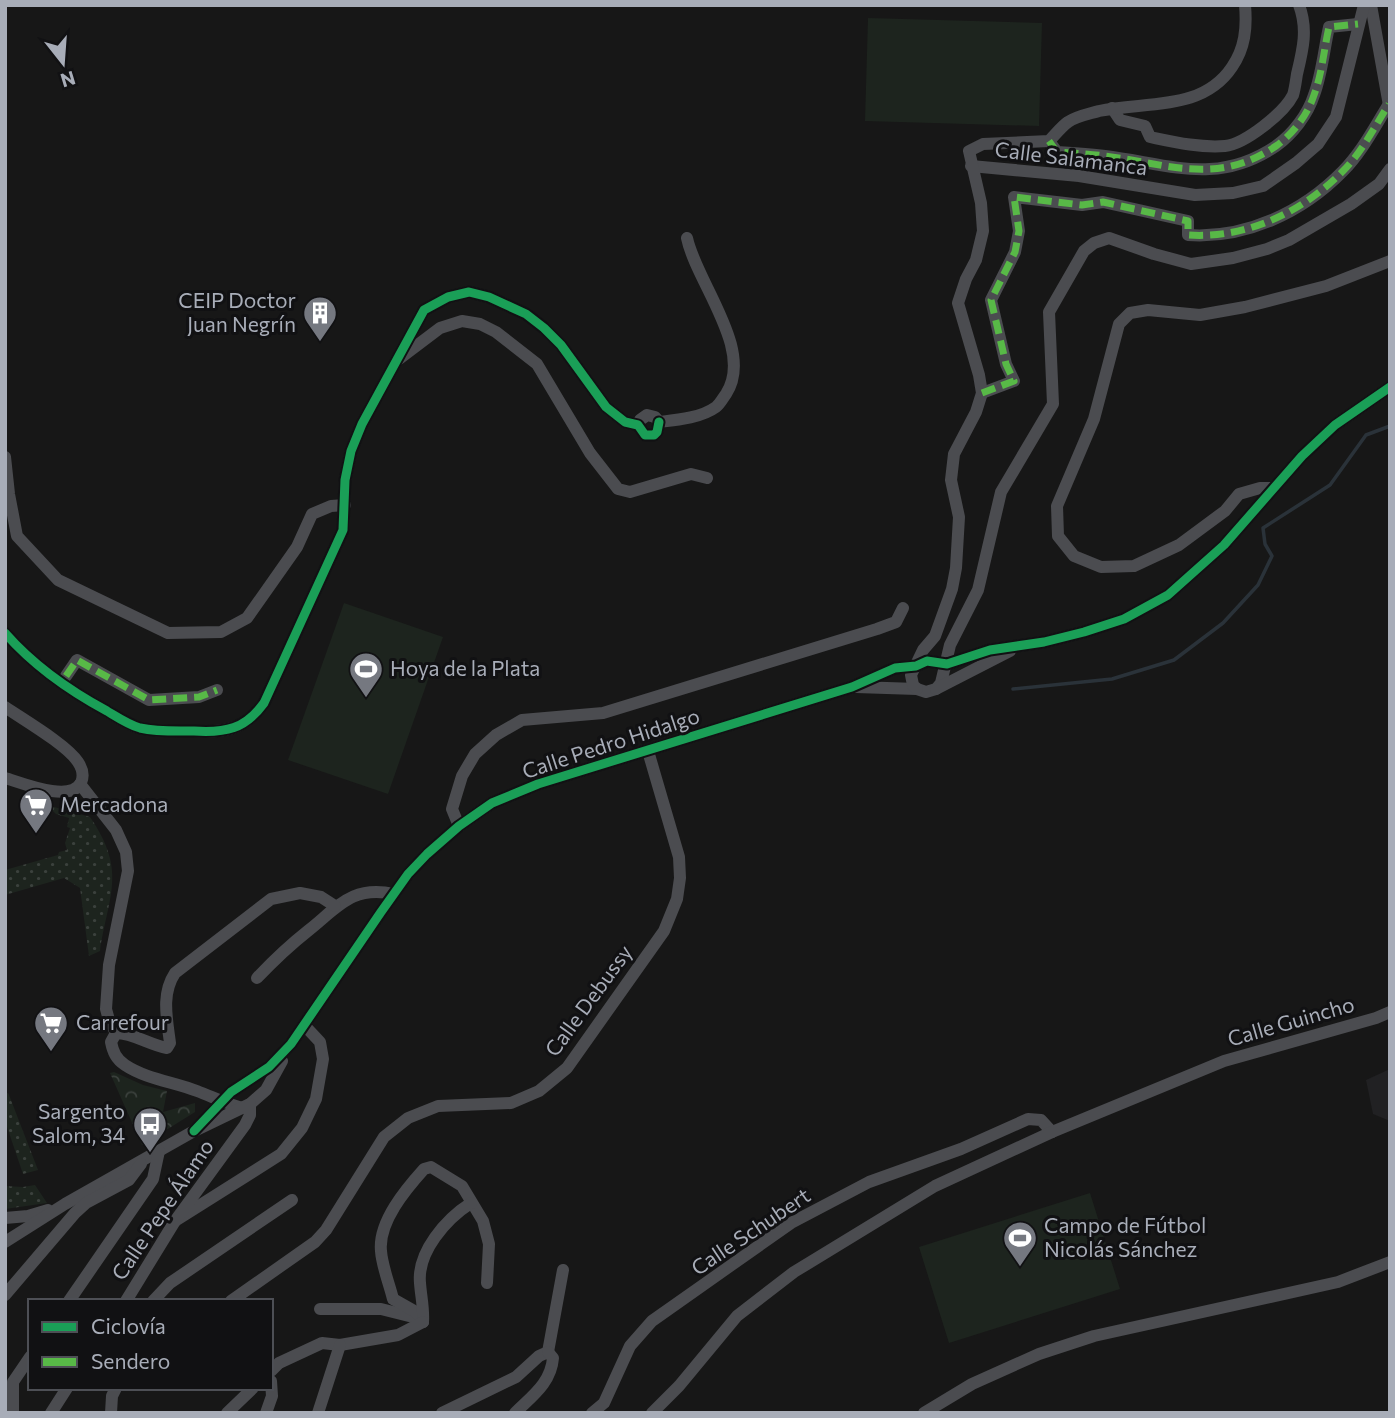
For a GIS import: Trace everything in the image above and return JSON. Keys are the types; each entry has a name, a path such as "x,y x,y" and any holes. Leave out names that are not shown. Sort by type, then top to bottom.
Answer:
{"street":[{"path":"971,166 969,151 983,144 1049,141 1069,121 1112,108 1182,102 1205,93 1225,78 1239,57 1245,39 1245,5"},
{"path":"1112,108 1120,120 1146,126 1150,137 1161,140 1227,146 1249,136 1279,113 1293,94 1305,37 1304,18 1299,5"},
{"name":"Calle Salamanca","path":"982,393 958,303 976,260 983,231 981,203 971,166 1079,176 1195,195 1233,193 1263,186 1318,144 1336,117 1364,5"},
{"path":"917,689 913,685 911,675 923,650 935,636 952,589 959,542 959,517 951,480 954,454 976,412 982,393 1014,382 1006,364 992,300 1016,252 1019,231 1014,197 1082,205 1103,202 1188,221 1188,235 1213,237 1236,232 1298,209 1345,170 1389,107 1371,5"},
{"path":"1049,141 1057,152 1104,155 1192,169 1229,168 1257,159 1297,127 1314,96 1329,27 1358,24"},
{"path":"936,690 941,682 950,645 978,590 1001,492 1053,404 1049,312 1084,251 1094,243 1109,238 1191,264 1233,258 1267,249 1289,240 1352,204 1379,184 1390,169"},
{"path":"5,633 23,653 58,682 89,702 139,727 202,732 242,725 255,715 264,703 342,530 345,480 351,451 393,364 424,310 448,298 469,292 489,297 526,314 544,328 561,345 606,407 625,422 638,425 647,415 655,417 659,422 701,414 718,406 729,389 733,371 730,341 724,322 690,253 687,238"},
{"path":"1273,488 1260,488 1239,494 1224,511 1179,545 1134,566 1101,567 1083,560 1074,556 1058,536 1057,506 1094,419 1119,324 1130,313 1148,310 1200,314 1245,307 1326,286 1390,261"},
{"path":"393,364 440,328 462,321 480,324 496,332 537,364 590,453 618,489 630,492 691,474 707,478"},
{"path":"852,687 895,668 932,662 944,669 990,650 1084,632 1124,619 1168,595 1224,545 1302,456 1335,425 1390,387"},
{"path":"6,457 9,494 17,536 58,580 168,633 221,632 247,618 297,547 312,514 331,506 345,505"},
{"path":"459,825 452,809 461,776 475,754 496,734 522,720 603,713 877,629 896,622 903,608"},
{"path":"852,687 917,689 926,692 936,690 1023,645"},
{"path":"66,676 76,660 149,701 200,697 217,690"},
{"name":"Calle Pedro Hidalgo","path":"194,1131 231,1092 269,1067 291,1044 408,874 459,825 492,803 538,784 852,687"},
{"path":"5,707 64,749 78,761 83,773 80,784 72,790 57,793 5,778"},
{"name":"Calle Debussy","path":"234,1299 315,1242 326,1230 384,1137 408,1118 438,1106 511,1103 539,1091 566,1068 664,931 677,899 679,857 648,751"},
{"path":"80,784 116,830 126,852 128,871 108,965 106,1009 108,1020 116,1033"},
{"path":"257,978 285,948 335,905 346,899 379,891 394,894"},
{"path":"116,1033 124,1033 167,1048 170,1043 167,985 175,973 193,957 271,899 300,893 321,897 335,905"},
{"name":"Calle Guincho","path":"652,1413 679,1386 737,1315 794,1272 935,1186 1052,1132 1224,1061 1390,1012"},
{"path":"175,1221 281,1154 302,1128 316,1099 323,1059 320,1042 305,1026"},
{"path":"116,1033 111,1042 114,1055 123,1064 220,1102 247,1106"},
{"name":"Calle Pedro Hidalgo","path":"5,1242 65,1204 194,1131 247,1106 265,1090 291,1044"},
{"path":"252,1078 261,1081 265,1090"},
{"path":"198,1092 207,1103 211,1115"},
{"name":"Calle Pepe Álamo","path":"127,1299 175,1221 245,1125 250,1115 247,1106"},
{"name":"Calle Schubert","path":"592,1413 604,1403 629,1346 652,1321 791,1223 869,1182 961,1149 1028,1119 1041,1120 1052,1132"},
{"path":"70,1299 153,1179 159,1151"},
{"path":"5,1296 75,1213 86,1203 129,1180 146,1158"},
{"path":"423,1322 416,1312 393,1299 381,1252 381,1237 391,1214 424,1169 431,1167 462,1186 483,1221 489,1244 487,1283"},
{"path":"155,1299 170,1283 292,1200"},
{"path":"423,1322 421,1265 446,1223 471,1203"},
{"name":"Calle Pedro Hidalgo","path":"5,1218 28,1216 65,1204"},
{"path":"924,1413 972,1384 1039,1354 1094,1336 1338,1282 1390,1262"},
{"path":"548,1352 563,1270"},
{"path":"320,1309 381,1309 405,1314 423,1322"},
{"path":"273,1369 279,1363 322,1343 340,1345 398,1335 423,1322"},
{"path":"317,1413 340,1345"},
{"path":"442,1413 516,1377 539,1356 548,1352"},
{"path":"515,1413 546,1383 552,1372 553,1358 548,1352"},
{"path":"13,1413 13,1382 28,1360"},
{"path":"54,1411 66,1390"},
{"path":"111,1413 115,1390"},
{"path":"227,1413 251,1390"},
{"path":"266,1413 271,1390"}],"shaded area":[{"path":"1390,1069 1390,1121 1373,1114 1366,1080"}],"green space":[{"path":"868,18 1042,23 1039,126 865,121"},
{"name":"Hoya de la Plata","path":"344,603 443,637 388,794 288,760"},
{"path":"47,805 90,817 108,853 112,868 111,898 100,951 89,956 80,888 64,878 5,895 5,870 67,850 65,843 70,828 67,827 69,818 56,814"},
{"path":"114,1072 143,1085 167,1091 163,1112 195,1103 195,1112 142,1145 110,1073"},
{"path":"8,1093 38,1170 23,1174 5,1121 5,1094"},
{"path":"35,1185 47,1203 5,1209 5,1186"},
{"name":"Campo de Fútbol Nicolás Sánchez","path":"1090,1193 1120,1289 949,1343 919,1247"}],"waterway":[{"path":"1013,689 1112,679 1174,660 1223,623 1258,585 1272,556 1265,544 1263,528 1330,485 1366,435 1390,426"}],"marked path":[{"path":"1049,141 1057,152 1192,169 1233,166 1276,146 1294,130 1314,95 1329,27 1358,24"},
{"path":"982,393 1014,381 1006,364 991,300 1015,252 1019,231 1014,197 1082,205 1103,202 1188,221 1188,235 1210,235 1252,227 1292,210 1327,186 1356,156 1389,104"},
{"path":"66,676 77,660 149,700 199,697 217,690"}],"cycle path":[{"path":"5,633 52,677 136,727 160,731 216,731 234,728 250,719 264,703 343,530 345,480 351,451 362,424 424,310 448,297 469,292 489,297 526,314 561,345 606,407 625,422 638,425 645,435 654,435 659,422"},
{"path":"194,1131 231,1092 269,1067 291,1044 408,874 459,826 492,803 538,784 852,687 895,668 916,666 927,661 947,664 990,650 1044,642 1124,619 1168,595 1224,545 1302,456 1335,425 1390,387"}],"place":[{"name":"CEIP Doctor Juan Negrín","path":"320,343"},
{"name":"Hoya de la Plata","path":"366,699"},
{"name":"Mercadona","path":"36,835"},
{"name":"Carrefour","path":"51,1053"},
{"name":"Sargento Salom, 34","path":"150,1154"},
{"name":"Campo de Fútbol Nicolás Sánchez","path":"1020,1268"}]}
